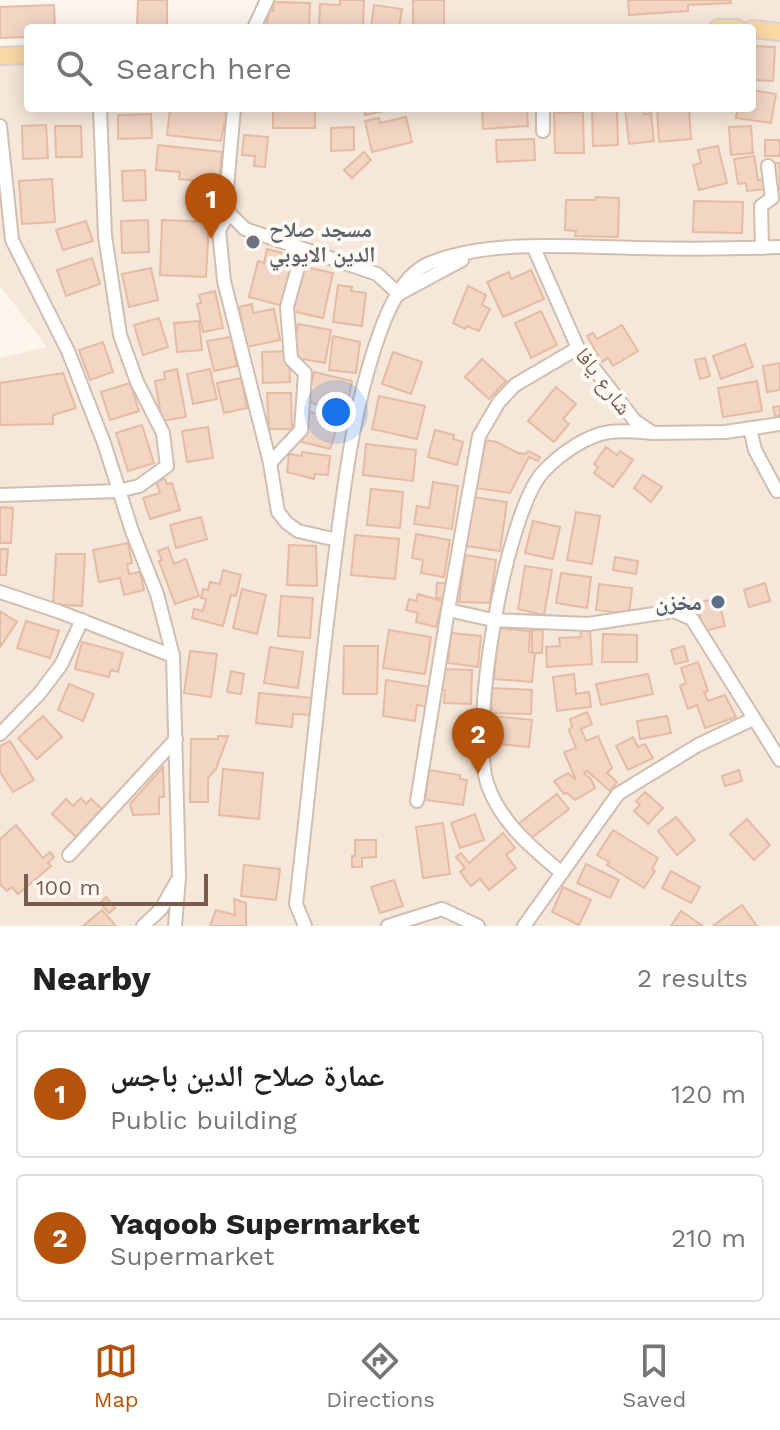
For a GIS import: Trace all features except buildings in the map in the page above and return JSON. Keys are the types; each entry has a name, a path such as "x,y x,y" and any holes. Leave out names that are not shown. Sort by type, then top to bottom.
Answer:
{"main road":[{"path":"756,29 780,32"},
{"path":"0,56 24,55"}],"street":[{"path":"256,24 267,0"},
{"path":"0,495 118,491 139,486 167,466 163,433 137,382 120,335 105,236 100,112"},
{"path":"234,112 226,199 229,213 245,229 377,274 399,294"},
{"path":"543,112 543,131"},
{"path":"0,126 6,238 68,351 157,594 173,656 179,877 175,926"},
{"path":"762,248 761,206 772,198 768,166"},
{"path":"229,213 219,230 224,281 270,463 278,512 298,531 337,540"},
{"path":"305,926 296,904 337,540 351,443 371,360 391,305 399,294 476,253 534,248 704,250 780,247"},
{"name":"شارع يافا","path":"534,248 578,348 635,421 653,433 725,432 780,424"},
{"path":"270,463 301,430 305,373 291,359 287,307 303,249"},
{"path":"417,801 479,436 499,402 515,385 578,348"},
{"path":"750,428 755,450 777,491 780,490"},
{"path":"562,873 520,838 488,786 481,761 482,719 493,620 527,494 543,472 569,450 593,436 611,432 653,433"},
{"path":"0,592 173,656"},
{"path":"448,610 493,620 588,624 674,611 692,619 780,760"},
{"path":"0,734 39,694 61,665 82,620"},
{"path":"524,926 618,794 698,745 753,719"},
{"path":"69,855 176,739"},
{"path":"143,926 161,909 179,877"},
{"path":"388,926 442,909 478,926"}],"shaded area":[{"path":"257,0 780,0 780,926 0,926 0,358 47,347 0,286 0,49 24,49 24,112 756,112 756,24 250,24"}],"place":[{"name":"عمارة صلاح الدين باجس","path":"211,239"},
{"name":"مسجد صلاح الدين الايوبي","path":"253,242"},
{"name":"مخزن","path":"718,602"},
{"name":"Yaqoob Supermarket","path":"478,774"}]}
